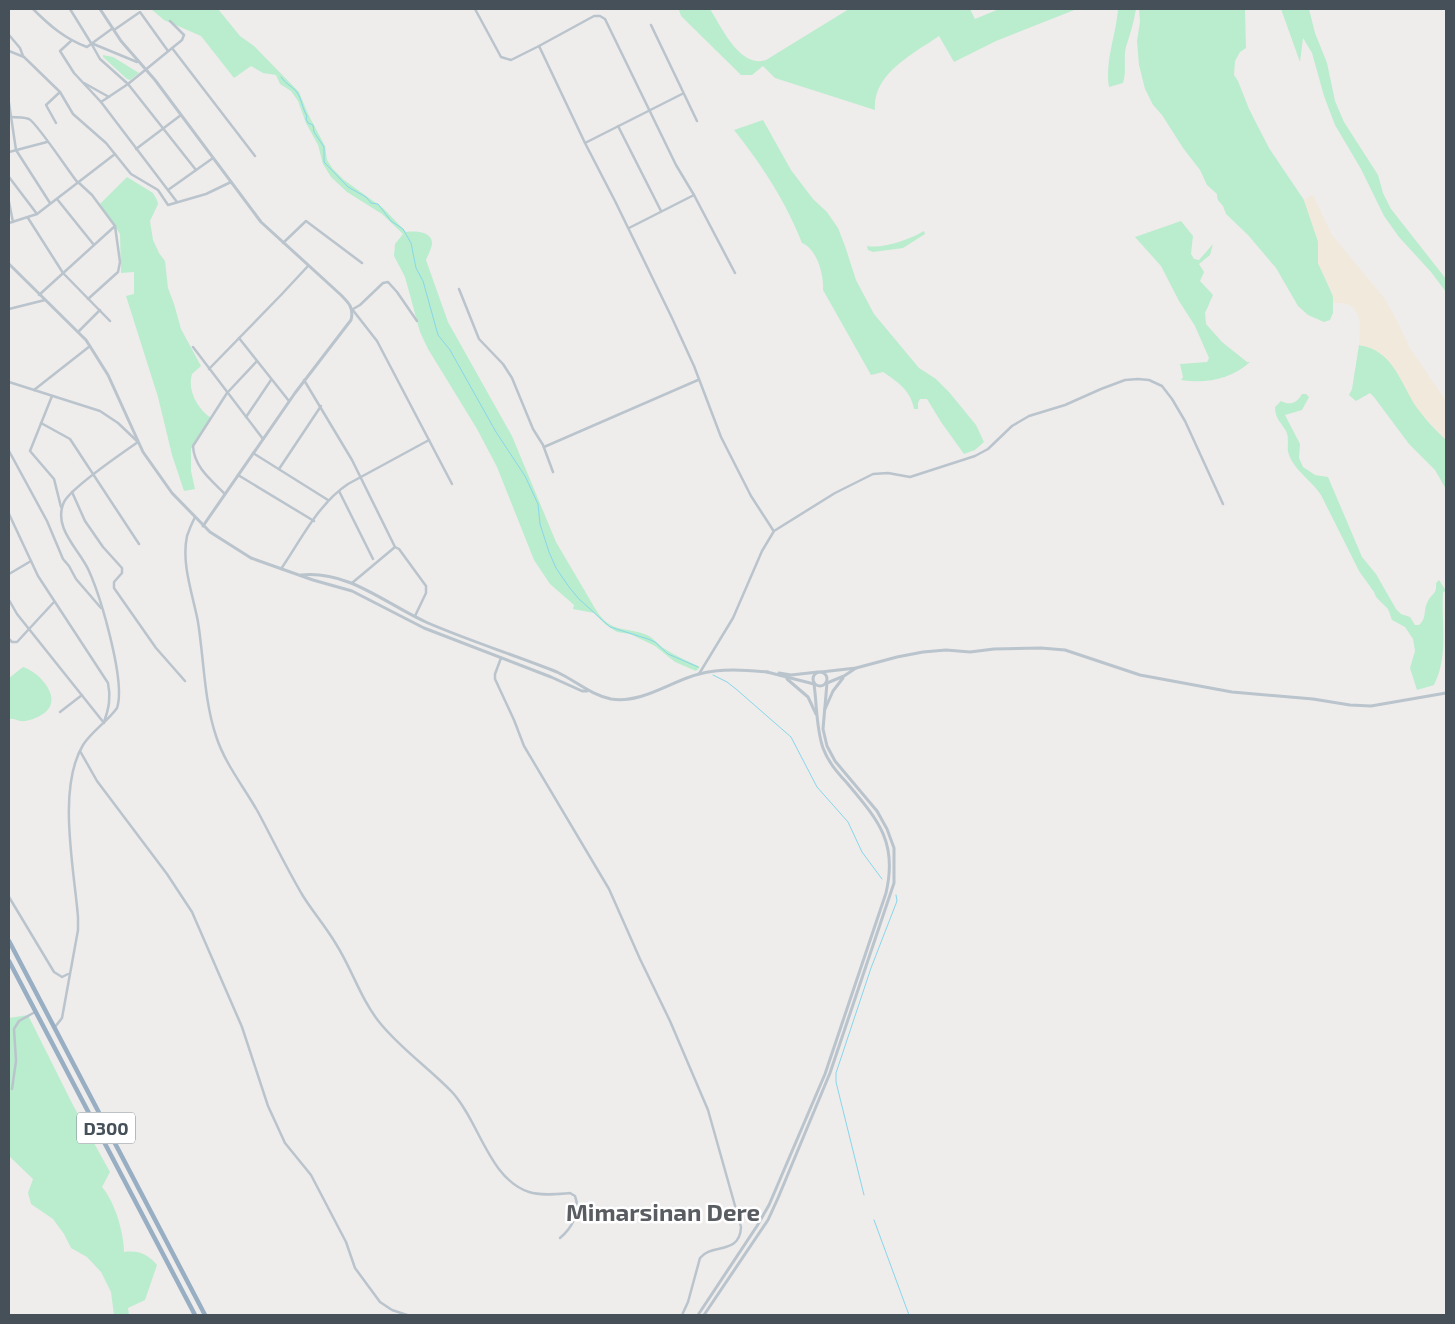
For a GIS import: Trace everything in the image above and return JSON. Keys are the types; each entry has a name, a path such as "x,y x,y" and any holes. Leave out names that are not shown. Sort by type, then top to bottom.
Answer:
{"highway":[{"name":"D300","path":"9,941 205,1315"},
{"name":"D300","path":"9,961 195,1315"}],"street":[{"path":"33,9 71,41 87,48 91,43 140,12 168,51"},
{"path":"70,9 100,59 128,84 196,170"},
{"path":"100,9 137,62 155,80 261,222 346,299 377,341 452,484"},
{"path":"475,9 501,58 512,60 591,17 597,15 602,17 676,164 735,272"},
{"path":"101,102 145,71 182,40 184,36 170,22"},
{"path":"651,25 682,94 697,121"},
{"path":"9,35 20,48 24,57"},
{"path":"71,41 60,51 74,73 101,102 177,202"},
{"path":"91,43 137,62"},
{"path":"539,46 672,318 721,437 751,496 774,530"},
{"path":"172,48 255,156"},
{"path":"9,50 24,57 60,92 73,114 106,143 131,174 158,190 168,205 206,194 231,182"},
{"path":"82,81 109,97"},
{"path":"56,123 46,105 60,92"},
{"path":"585,143 682,94"},
{"path":"9,103 16,150 50,204"},
{"path":"136,149 181,115"},
{"path":"10,117 29,119 38,127 47,142 78,182 92,195 115,226 119,269 88,299"},
{"path":"618,126 662,212"},
{"path":"9,152 47,142"},
{"path":"9,223 37,214 115,154"},
{"path":"167,190 214,158"},
{"path":"9,177 37,214"},
{"path":"629,228 694,195"},
{"path":"56,199 94,245"},
{"path":"9,202 13,222"},
{"path":"28,218 64,273 110,321"},
{"path":"283,243 306,221 362,263"},
{"path":"40,295 115,226"},
{"path":"9,264 90,346 108,375 143,452 172,492 210,532 251,558 352,591 424,628 551,677 582,691 588,691"},
{"path":"208,369 308,266"},
{"path":"352,309 360,305 383,283 388,282 416,321"},
{"path":"459,289 479,339 509,373 544,447 553,472"},
{"path":"9,309 45,300"},
{"path":"203,526 304,380 351,320 352,309"},
{"path":"78,332 100,310"},
{"path":"239,338 289,401"},
{"path":"34,390 90,346"},
{"path":"193,347 262,439"},
{"path":"225,494 200,467 194,456 193,446 227,393 257,362"},
{"path":"246,418 271,380"},
{"path":"304,380 361,477 395,547 399,549 426,587 426,593 415,616"},
{"path":"544,447 699,380"},
{"path":"699,674 734,618 762,551 774,530 835,493 873,474 888,472 910,477 975,456 988,449 1012,426 1029,416 1066,406 1125,380 1149,380 1162,386 1185,421 1223,504"},
{"path":"9,382 100,411 118,423 138,442"},
{"path":"52,396 30,451 54,479 68,538 89,571 112,647 120,690 117,708 84,743 75,760 69,830 78,930 62,1018 54,1028"},
{"path":"279,469 321,406"},
{"path":"41,423 70,439 139,544"},
{"path":"280,569 329,500 339,491 429,440"},
{"path":"62,509 64,502 72,492 138,442"},
{"path":"9,451 48,521 62,558 76,579 102,609"},
{"path":"253,453 329,500"},
{"path":"238,475 314,520"},
{"path":"339,491 372,559"},
{"path":"72,492 84,521 103,547 122,568 122,573 114,582 114,588 156,648 186,681"},
{"path":"9,514 31,561 54,602 108,683 110,693 104,723"},
{"path":"195,517 188,536 185,556 203,652 210,716 222,753 258,812 304,897 339,948 365,1000 379,1022 402,1047 453,1093 469,1114 491,1157 506,1178 517,1187 530,1192 570,1193 575,1196 576,1210 574,1221 569,1231 560,1238"},
{"path":"352,583 395,547"},
{"path":"9,574 31,561"},
{"path":"301,575 323,575 352,583 415,616 557,672 572,679 588,691 620,700 650,693 699,674 716,670 791,674 856,668 923,652 946,650 970,652 994,649 1041,648 1065,650 1140,676 1232,692 1371,706 1446,693"},
{"path":"9,600 17,614 104,723"},
{"path":"9,639 12,642 17,642 54,602"},
{"path":"501,658 495,679 524,746 609,889 690,1065 708,1110 738,1217 741,1234 736,1241 729,1247 704,1253 700,1258 688,1302 682,1315"},
{"path":"767,672 821,687 856,668"},
{"path":"704,1315 768,1220 778,1198 830,1073 894,883 894,848 888,829 877,811 835,761 827,746 823,729 823,712 827,676 819,672"},
{"path":"698,1315 769,1205 824,1074 889,880 890,863 882,830 874,816 830,762 824,749 817,718 813,677 819,672"},
{"path":"823,712 833,691 844,676"},
{"path":"784,677 808,697 817,718"},
{"path":"60,712 82,695"},
{"path":"80,751 132,830 167,874 192,912 242,1027 268,1106 285,1143 310,1174 346,1242 355,1268 380,1302 392,1310 407,1315"},
{"path":"9,897 56,975 64,976 70,973"},
{"path":"12,1090 16,1061 14,1029 19,1021 35,1012"}],"green space":[{"path":"151,9 218,9 240,36 254,46 299,92 325,146 327,160 333,169 344,180 383,208 406,232 422,233 429,236 432,244 426,260 448,322 512,436 556,542 596,610 607,623 647,635 669,652 700,667 696,671 675,662 655,646 630,634 617,632 594,613 573,609 574,605 550,584 534,560 497,467 420,332 405,277 394,256 395,244 403,234 382,214 347,192 331,177 323,164 318,145 306,123 298,101 291,91 280,84 276,75 263,73 251,66 234,78 201,36 164,20"},
{"path":"710,9 732,44 748,58 757,61 766,60 849,9 970,9 975,19 999,9 1077,9 996,41 954,62 939,36 896,66 887,76 880,86 876,97 875,110 775,78 763,66 752,75 741,75 681,16 679,10"},
{"path":"1118,9 1136,9 1125,52 1123,83 1109,87 1108,67"},
{"path":"1139,9 1245,9 1246,48 1240,52 1235,61 1234,75 1269,148 1304,200 1318,241 1318,263 1333,296 1333,313 1330,320 1324,322 1308,315 1298,306 1276,268 1248,235 1226,214 1218,200 1217,194 1207,185 1200,170 1153,105 1145,89 1139,65 1137,41 1140,22"},
{"path":"1281,9 1309,9 1315,33 1327,63 1335,101 1344,122 1378,175 1383,193 1391,209 1446,279 1446,292 1431,272 1399,237 1384,216 1361,169 1335,125 1324,96 1312,53 1303,38 1300,62"},
{"path":"103,55 113,57 139,73 130,80 127,79"},
{"path":"763,120 791,170 813,199 827,212 838,228 856,280 874,314 919,368 936,379 949,392 976,425 984,442 975,450 964,454 927,399 920,399 918,409 914,409 907,392 894,379 883,372 871,375 823,290 821,270 816,257 802,243 789,213 772,184 734,130"},
{"path":"127,177 153,193 157,200 158,204 150,221 153,240 165,261 168,288 181,329 201,366 192,374 192,393 198,405 211,418 191,449 191,471 195,489 184,491 172,455 158,397 126,296 134,294 134,272 121,273 120,234 100,204"},
{"path":"1181,221 1193,236 1191,254 1194,259 1199,260 1213,244 1210,255 1199,264 1204,272 1200,281 1213,295 1205,313 1206,324 1222,342 1247,362 1250,362 1235,373 1209,381 1181,380 1183,377 1180,364 1207,362 1209,358 1195,326 1179,301 1161,266 1135,237"},
{"path":"924,231 925,234 903,248 873,252 868,250 867,246 889,245"},
{"path":"1359,345 1371,348 1389,361 1423,415 1446,440 1446,489 1435,470 1409,444 1370,393 1356,401 1349,395 1352,389"},
{"path":"1302,394 1306,394 1309,397 1302,410 1285,415 1300,444 1299,458 1303,467 1315,475 1328,477 1362,557 1376,574 1396,609 1401,614 1410,617 1415,625 1419,625 1423,620 1427,604 1435,592 1436,583 1439,580 1446,591 1443,592 1443,651 1439,674 1434,685 1417,690 1410,668 1415,651 1413,639 1405,627 1392,620 1388,609 1376,597 1359,571 1321,495 1295,466 1289,455 1287,434 1277,417 1275,407 1281,401 1293,403"},
{"path":"23,667 43,680 51,694 52,701 49,708 43,714 32,719 20,721 9,719 9,678"},
{"path":"28,1015 73,1105 110,1172 102,1187 107,1193 118,1218 124,1252 142,1254 150,1258 157,1265 145,1300 128,1308 129,1315 114,1315 111,1292 101,1272 87,1257 71,1248 53,1219 31,1204 28,1193 33,1179 9,1156 9,1018"}],"sand":[{"path":"1313,195 1332,235 1385,299 1410,348 1446,401 1446,440 1417,408 1395,369 1388,361 1371,348 1359,345 1360,330 1355,310 1344,303 1334,303 1332,292 1318,263 1318,241 1304,200"}],"waterway":[{"path":"281,77 298,94 307,116 306,119 308,123 313,125 314,132 324,147 324,162 348,187 366,197 371,203 378,204 391,221 403,229 411,243 416,268 423,281 438,335 450,350 496,432 525,476 538,504 540,524 549,552 556,568 569,587 579,599 610,627 655,642 668,654 698,667"},
{"path":"713,675 736,689 791,737 817,787 848,822 862,852 882,879"},
{"path":"864,1195 836,1082 836,1073 871,968 897,901 896,895"},
{"path":"874,1220 909,1315"}],"district":[{"name":"Mimarsinan Dere","path":"663,1211"}]}
